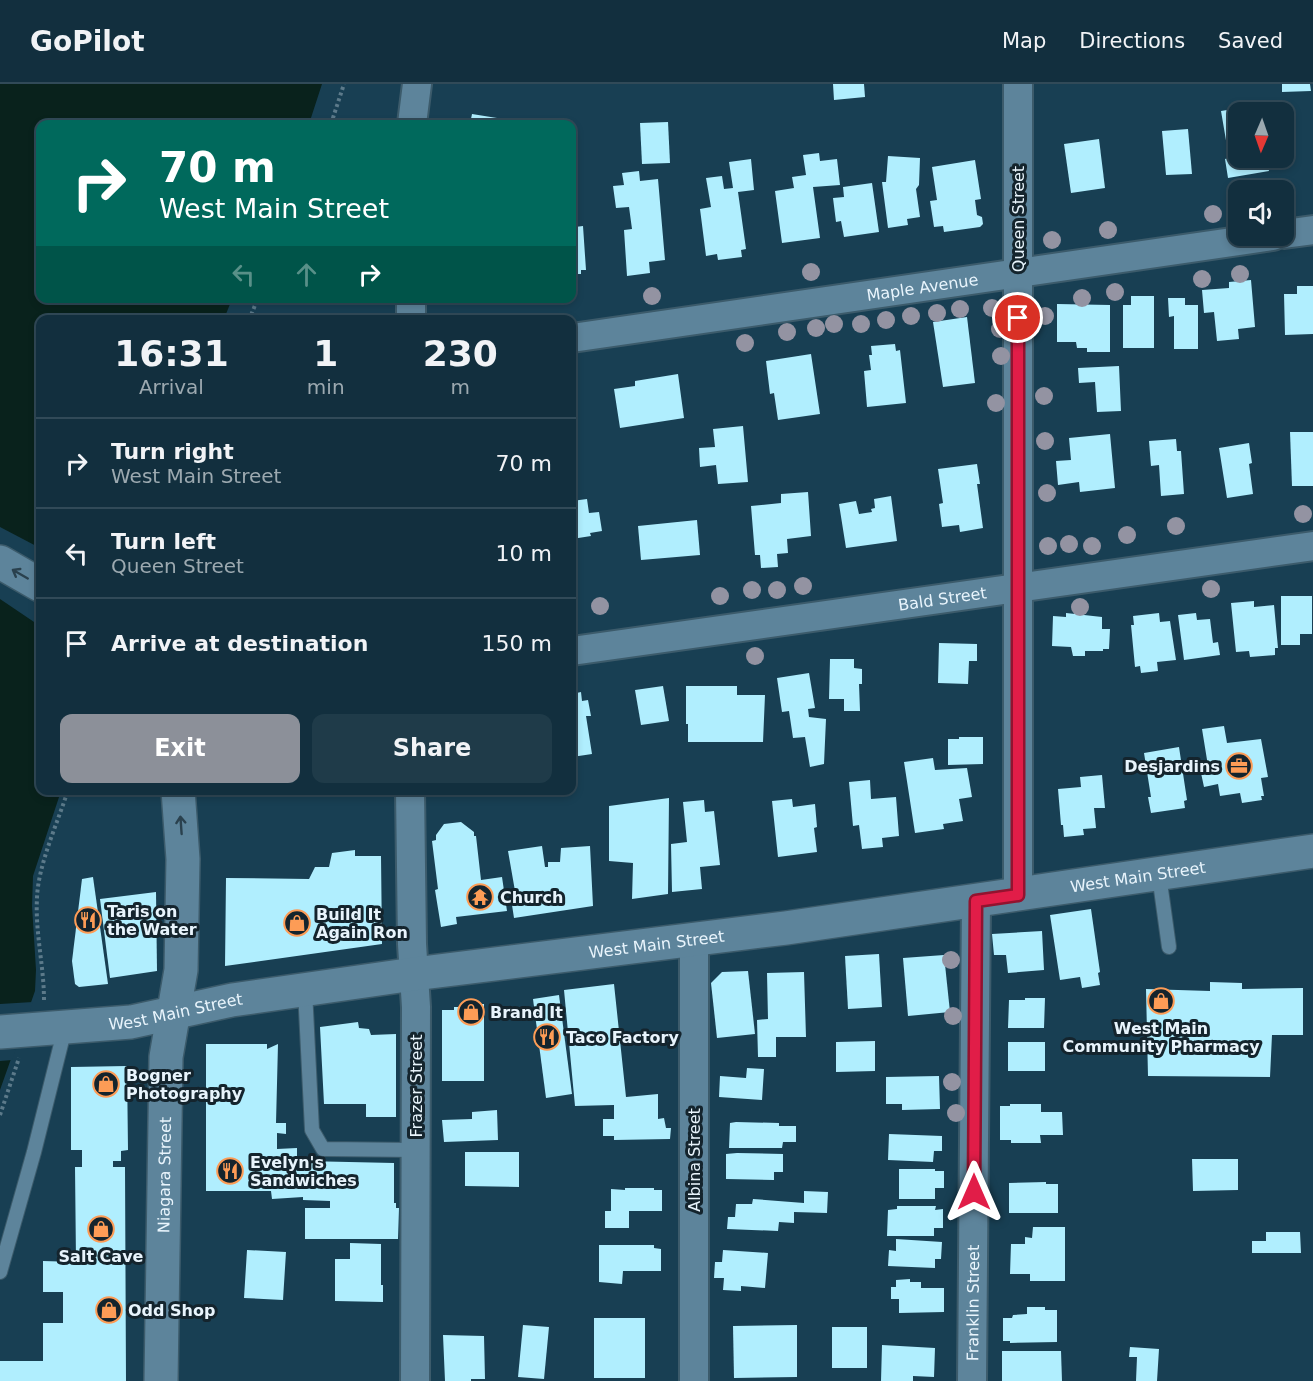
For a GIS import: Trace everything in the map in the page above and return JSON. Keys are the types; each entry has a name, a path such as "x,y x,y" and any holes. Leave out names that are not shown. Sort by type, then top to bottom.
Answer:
{"main road":[{"path":"0,562 36,583"},
{"name":"Niagara Street","path":"161,1381 166,1057 181,970 183,859 178,795"},
{"name":"West Main Street","path":"14,1039 55,1016 130,1022 231,1000 976,901 1313,851"}],"street":[{"path":"412,120 417,84"},
{"name":"Queen Street","path":"1018,84 1018,895"},
{"path":"1294,233 1313,230"},
{"name":"Maple Avenue","path":"576,337 1228,243"},
{"name":"Bald Street","path":"576,650 1313,546"},
{"name":"Frazer Street","path":"410,795 416,1007 415,1381"},
{"name":"Franklin Street","path":"972,1381 976,901"},
{"name":"Albina Street","path":"694,939 694,1381"}],"lane":[{"path":"1159,875 1169,947"},
{"path":"305,990 312,1130 323,1149 416,1150"},
{"path":"0,1272 34,1152 55,1016"}],"path":[{"path":"332,120 344,84"},
{"path":"55,1016 44,974 36,898 41,869 66,795"},
{"path":"0,1114 14,1039"}],"shaded area":[{"path":"0,84 322,84 310,120 36,120 36,303 230,303 226,315 36,315 36,795 60,795 33,876 35,991 0,1090"}],"pier":[{"path":"0,527 36,546 36,623 0,599"},
{"path":"33,1002 12,1060 0,1061 0,1004"}],"building":[{"path":"833,84 864,84 865,97 834,100"},
{"path":"1282,84 1310,84 1311,91 1282,92"},
{"path":"1228,110 1228,152 1221,111"},
{"path":"472,114 497,118 497,120 471,120"},
{"path":"668,122 670,163 642,164 640,123"},
{"path":"1188,129 1192,174 1166,175 1162,131"},
{"path":"1099,139 1105,188 1071,193 1064,144"},
{"path":"819,153 820,161 837,159 840,185 813,187 820,238 782,243 775,191 794,188 792,177 806,175 803,155"},
{"path":"888,156 920,158 919,185 916,189 920,217 907,219 908,225 888,228 882,182 886,182"},
{"path":"1228,158 1228,168 1268,168 1269,171 1228,178 1225,159"},
{"path":"751,159 754,190 738,192 746,249 741,250 742,257 718,260 717,254 706,256 700,209 711,207 706,178 722,176 724,189 733,188 729,162"},
{"path":"975,160 981,199 975,200 977,215 982,217 983,224 980,227 944,232 943,226 934,227 930,201 937,200 932,167"},
{"path":"639,171 640,181 658,179 665,260 649,262 650,273 627,276 624,230 632,229 629,207 616,208 613,186 624,185 622,173"},
{"path":"872,183 879,232 844,237 841,221 836,222 833,198 844,197 843,187"},
{"path":"583,226 586,270 581,270 581,274 576,274 576,227"},
{"path":"1251,280 1255,327 1238,329 1239,339 1217,341 1214,312 1204,313 1202,290 1229,288 1229,282"},
{"path":"1297,286 1313,286 1313,334 1285,335 1284,294 1297,294"},
{"path":"1131,296 1154,296 1154,348 1123,348 1123,305 1131,305"},
{"path":"1168,298 1185,298 1185,305 1198,305 1198,349 1174,349 1174,316 1169,317"},
{"path":"1057,304 1110,305 1110,352 1087,352 1087,348 1077,348 1076,342 1057,342"},
{"path":"967,317 975,383 943,387 933,322"},
{"path":"895,344 896,351 900,350 906,403 867,407 864,371 871,370 869,355 872,355 871,346"},
{"path":"811,354 820,414 778,420 774,393 770,394 766,361"},
{"path":"1119,366 1121,411 1097,412 1095,382 1079,383 1078,368"},
{"path":"678,374 684,418 620,428 614,389 635,386 635,381"},
{"path":"743,426 748,482 718,484 716,465 700,467 699,448 715,447 713,429"},
{"path":"1290,432 1313,432 1313,486 1292,486"},
{"path":"1110,434 1115,488 1080,492 1079,482 1058,485 1056,461 1071,460 1069,438"},
{"path":"1176,439 1177,451 1181,451 1184,494 1161,496 1159,465 1151,466 1149,441"},
{"path":"1249,443 1253,494 1227,498 1219,448"},
{"path":"977,464 980,484 977,484 983,528 960,532 959,525 942,527 939,504 943,503 938,469"},
{"path":"808,492 811,536 787,539 788,553 777,554 778,567 761,568 760,555 755,555 751,506 781,503 781,494"},
{"path":"891,496 897,541 846,548 839,504 856,501 859,514 872,512 871,509 875,508 874,499"},
{"path":"587,499 589,513 599,512 602,531 590,533 591,536 576,538 576,500"},
{"path":"697,520 700,555 641,560 638,526"},
{"path":"1281,596 1312,596 1312,634 1300,634 1300,645 1281,645"},
{"path":"1254,601 1254,607 1274,605 1278,648 1275,648 1275,655 1250,657 1249,651 1236,652 1231,603"},
{"path":"1066,613 1102,617 1102,629 1110,629 1109,649 1085,651 1085,656 1073,656 1071,647 1052,646 1053,616 1066,617"},
{"path":"1159,613 1160,622 1170,621 1176,660 1157,662 1158,671 1141,673 1140,666 1135,667 1131,625 1134,625 1133,616"},
{"path":"1196,613 1197,620 1210,619 1213,643 1218,642 1220,655 1184,660 1178,615"},
{"path":"939,643 977,644 977,661 969,661 968,684 938,683"},
{"path":"830,659 854,659 854,668 862,669 862,684 859,684 860,711 844,711 844,699 829,699"},
{"path":"809,673 815,708 808,709 809,717 826,719 824,764 810,767 805,737 793,738 789,711 782,712 777,678"},
{"path":"663,686 669,721 641,725 635,690"},
{"path":"686,686 737,686 737,695 765,695 763,742 688,742"},
{"path":"581,692 582,701 588,700 591,716 586,716 592,754 576,756 576,693"},
{"path":"1224,726 1227,743 1261,739 1268,777 1261,778 1264,796 1261,796 1262,800 1242,803 1240,793 1220,796 1218,784 1204,787 1201,773 1209,772 1202,729"},
{"path":"959,737 983,737 983,764 948,765 948,739 959,739"},
{"path":"1179,747 1187,800 1184,801 1185,808 1151,813 1148,797 1151,797 1144,753"},
{"path":"933,758 935,770 967,768 972,797 959,799 963,821 943,824 944,829 915,833 904,762"},
{"path":"1102,775 1105,808 1094,808 1096,828 1083,829 1084,835 1064,837 1058,789 1081,787 1080,777"},
{"path":"870,780 871,799 896,797 899,836 882,838 883,847 862,849 859,825 853,826 849,782"},
{"path":"669,798 668,894 632,899 633,863 609,861 609,806"},
{"path":"792,799 793,807 815,804 817,827 814,828 817,852 778,857 772,801"},
{"path":"704,800 705,812 714,811 720,865 700,867 702,889 672,892 671,844 687,842 683,802"},
{"path":"461,822 476,836 481,880 502,877 507,911 456,917 457,924 441,927 435,890 438,889 432,841 436,840 436,835 444,824"},
{"path":"542,846 545,867 548,867 548,862 560,862 561,848 590,846 593,906 514,918 510,892 515,891 508,851"},
{"path":"355,850 355,856 381,856 382,944 225,966 226,878 309,879 315,867 329,867 332,853"},
{"name":"Taris on the Water","path":"93,877 108,984 79,987 75,984 72,961 82,879"},
{"path":"156,892 157,971 110,978 100,899"},
{"path":"1091,909 1100,985 1082,988 1080,977 1060,980 1050,915"},
{"path":"1042,931 1044,970 1008,973 1006,955 994,955 992,934"},
{"path":"879,954 882,1007 848,1009 845,956"},
{"path":"944,955 950,1012 908,1016 903,958"},
{"path":"748,971 755,1034 717,1038 711,983 722,972"},
{"path":"804,972 806,1037 776,1037 776,1057 758,1057 757,1020 768,1019 767,973"},
{"path":"1210,982 1242,983 1242,989 1303,988 1303,1035 1272,1035 1270,1077 1148,1076 1146,989 1210,991"},
{"path":"614,984 626,1097 658,1094 658,1119 664,1118 666,1128 671,1128 670,1139 614,1140 614,1136 603,1136 603,1119 614,1119 614,1105 575,1106 564,990"},
{"path":"559,995 572,1094 546,1098 533,999"},
{"path":"1025,998 1045,998 1044,1028 1008,1028 1009,1000 1025,1000"},
{"path":"477,1004 484,1004 484,1081 442,1081 442,1010 454,1010 454,1007 477,1007"},
{"path":"358,1022 359,1028 369,1029 371,1035 396,1034 396,1117 366,1117 366,1104 324,1104 320,1027"},
{"path":"875,1041 875,1071 836,1072 836,1042"},
{"path":"1008,1042 1045,1042 1045,1071 1008,1071"},
{"path":"206,1044 267,1044 267,1049 278,1044 276,1123 286,1123 286,1134 277,1133 277,1149 297,1148 297,1171 304,1171 304,1161 394,1163 394,1203 396,1203 396,1208 399,1208 398,1239 305,1239 305,1208 330,1208 330,1201 303,1200 303,1197 272,1199 271,1191 206,1191"},
{"path":"127,1066 128,1150 121,1151 121,1161 113,1161 113,1167 125,1167 126,1381 0,1381 0,1361 43,1361 43,1323 63,1323 63,1292 43,1292 43,1261 76,1262 75,1167 82,1167 82,1150 71,1150 71,1067"},
{"path":"747,1068 764,1069 762,1100 719,1097 720,1076 746,1078"},
{"path":"939,1076 940,1109 902,1110 902,1104 886,1104 886,1077"},
{"path":"1010,1104 1041,1104 1041,1112 1062,1112 1063,1135 1040,1135 1041,1143 1011,1143 1011,1140 1000,1140 1000,1106 1010,1106"},
{"path":"497,1110 498,1140 444,1142 442,1120 472,1119 472,1112"},
{"path":"730,1123 779,1123 779,1126 796,1126 796,1142 783,1142 782,1148 729,1148"},
{"path":"889,1134 942,1136 942,1151 934,1151 933,1162 888,1160"},
{"path":"465,1152 519,1152 519,1187 465,1186"},
{"path":"726,1154 783,1154 783,1172 774,1172 774,1180 726,1179"},
{"path":"1192,1159 1238,1159 1238,1190 1193,1191"},
{"path":"899,1169 944,1171 944,1188 935,1188 935,1199 899,1199"},
{"path":"1046,1182 1046,1184 1058,1184 1058,1213 1009,1213 1009,1183"},
{"path":"625,1188 662,1190 662,1211 629,1211 629,1228 605,1228 605,1211 611,1211 611,1189 625,1190"},
{"path":"804,1191 828,1192 827,1213 794,1212 794,1223 779,1222 778,1231 727,1229 728,1217 735,1217 736,1204 752,1204 753,1199 804,1203"},
{"path":"897,1206 936,1206 935,1210 943,1209 943,1228 934,1228 934,1236 887,1236 888,1210 897,1209"},
{"path":"1033,1227 1065,1227 1065,1281 1030,1281 1030,1274 1010,1274 1011,1244 1025,1244 1025,1237 1032,1238"},
{"path":"1266,1232 1300,1232 1301,1253 1252,1253 1252,1241 1266,1241"},
{"path":"896,1239 942,1242 941,1259 935,1259 935,1268 888,1266 889,1250 896,1251"},
{"path":"350,1243 381,1244 383,1302 335,1301 335,1259 350,1259"},
{"path":"599,1245 654,1245 654,1248 661,1249 661,1271 623,1271 622,1284 599,1282"},
{"path":"247,1250 286,1252 283,1300 244,1298"},
{"path":"723,1250 768,1253 765,1288 741,1286 741,1291 723,1290 724,1278 714,1278 715,1262 722,1262"},
{"path":"910,1279 910,1282 921,1282 921,1288 944,1288 944,1312 899,1313 899,1299 891,1299 891,1287 896,1287 896,1280"},
{"path":"1027,1307 1057,1310 1057,1342 1010,1343 1010,1341 1003,1341 1003,1318 1027,1314"},
{"path":"594,1318 645,1318 645,1378 594,1378"},
{"path":"523,1325 549,1327 544,1379 518,1377"},
{"path":"797,1325 797,1377 734,1378 733,1326"},
{"path":"832,1327 867,1327 867,1368 832,1368"},
{"path":"443,1335 484,1336 485,1379 445,1381"},
{"path":"882,1345 935,1348 934,1377 913,1376 913,1381 881,1381"},
{"path":"1130,1347 1159,1349 1157,1381 1136,1381 1137,1357 1129,1357"},
{"path":"1002,1351 1061,1351 1062,1381 1002,1381"}],"place":[{"name":"Desjardins","path":"1239,766"},
{"name":"Church","path":"480,897"},
{"name":"Taris on the Water","path":"88,920"},
{"name":"Build It Again Ron","path":"297,923"},
{"name":"West Main Community Pharmacy","path":"1161,1001"},
{"name":"Brand It","path":"471,1012"},
{"name":"Taco Factory","path":"547,1037"},
{"name":"Bogner Photography","path":"106,1084"},
{"name":"Evelyn's Sandwiches","path":"230,1171"},
{"name":"Salt Cave","path":"101,1229"},
{"name":"Odd Shop","path":"109,1310"}],"route":[{"path":"974,1192 976,901 1018,895 1018,318"}]}
